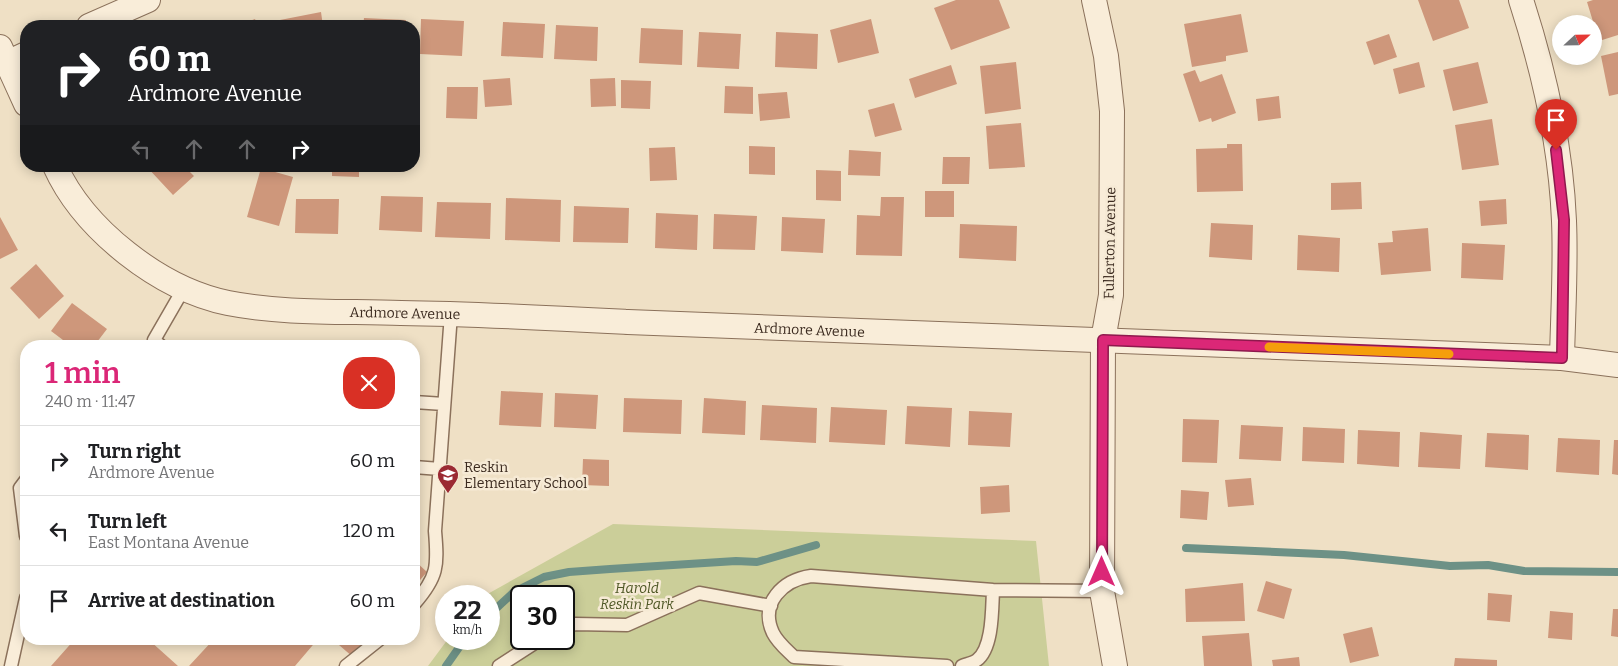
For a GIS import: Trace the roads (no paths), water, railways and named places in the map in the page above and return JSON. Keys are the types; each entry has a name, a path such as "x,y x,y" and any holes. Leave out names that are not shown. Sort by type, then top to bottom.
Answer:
{"street":[{"path":"103,20 148,0"},
{"name":"Fullerton Avenue","path":"1094,0 1106,56 1112,111 1111,295 1103,340 1102,591 1115,666"},
{"path":"1521,0 1538,53 1556,150 1564,220 1562,358"},
{"path":"11,55 20,84"},
{"name":"Ardmore Avenue","path":"59,172 75,199 95,224 116,245 143,265 184,288 228,303 293,310 451,314 955,336 1562,358 1618,365"}],"lane":[{"path":"156,340 184,288"},
{"path":"420,597 429,587 438,561 435,531 451,314"},
{"path":"420,402 444,404"},
{"path":"420,467 440,469"},
{"path":"948,666 794,656 781,644 773,633 770,620 771,606 776,594 786,584 798,578 812,576 994,590 1102,591"},
{"path":"962,666 977,660 983,653 989,638 994,590"},
{"path":"575,624 627,624 699,593 771,606"},
{"path":"11,666 20,625"},
{"path":"346,666 372,645"},
{"path":"499,666 524,650"}],"waterway":[{"path":"500,605 514,592 544,577 569,572 736,561 757,562 816,545"},
{"path":"1186,548 1344,555 1450,566 1488,565 1524,571 1618,572"},
{"path":"446,666 457,650"}],"place":[{"name":"Reskin Elementary School","path":"448,494"}],"park label":[{"name":"Harold Reskin Park","path":"637,596"}]}
